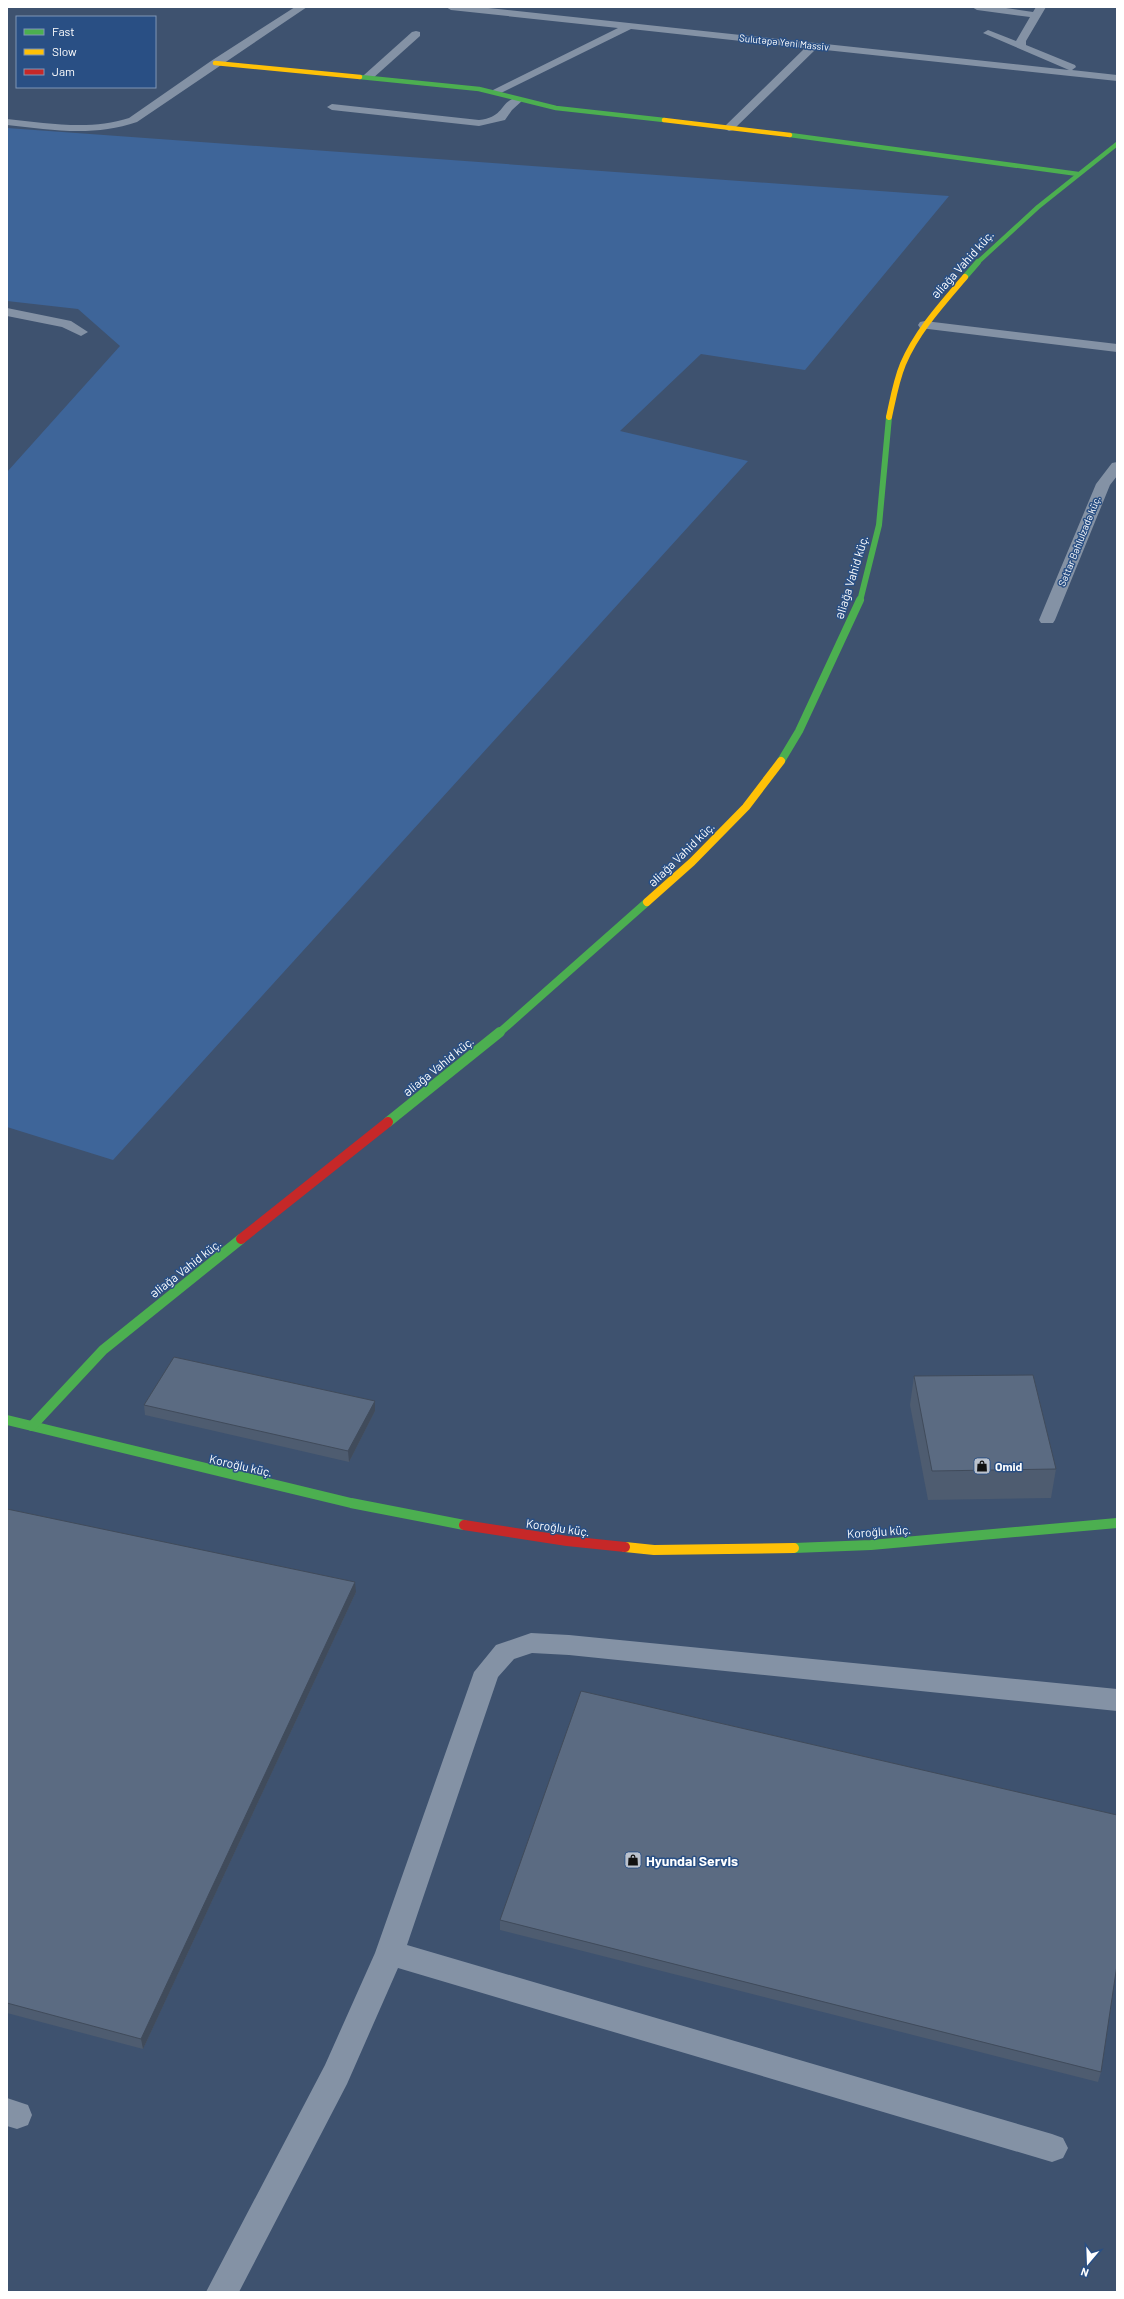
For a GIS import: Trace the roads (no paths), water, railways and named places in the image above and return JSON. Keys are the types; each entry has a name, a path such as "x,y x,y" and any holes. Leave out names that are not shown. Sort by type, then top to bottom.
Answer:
{"street":[{"path":"7,122 100,128 124,124 133,120 215,63 302,7"},
{"name":"Sulutəpə Yeni Massiv","path":"451,7 1117,78"},
{"path":"977,7 1039,11 1022,42 1021,47"},
{"path":"498,92 518,80 630,26"},
{"path":"988,33 1065,63 1080,74"},
{"path":"368,77 416,34"},
{"path":"729,128 814,45"},
{"path":"215,63 368,77 498,92 518,100 573,110 827,139 1078,174"},
{"path":"332,107 479,123 494,122 502,119 512,103 518,100"},
{"name":"Əliağa Vahid küç.","path":"32,1426 103,1350 519,1017 692,862 746,808 785,756 799,731 860,600 879,525 888,421 898,376 911,348 924,325 992,246 1078,174 1117,144"},
{"path":"7,312 66,324 81,332"},
{"path":"924,325 1117,348"},
{"name":"Səttar Bəhlulzadə küç.","path":"1047,620 1103,484 1117,466"},
{"name":"Koroğlu küç.","path":"7,1420 351,1503 463,1525 567,1541 654,1550 731,1550 871,1545 1117,1523"}],"lane":[{"path":"222,2292 336,2074 390,1953 486,1672 505,1652 531,1643 1117,1700"},
{"path":"390,1953 1052,2148"}],"place":[{"name":"Omid","path":"982,1466"},
{"name":"Hyundai Servis","path":"633,1860"}]}
